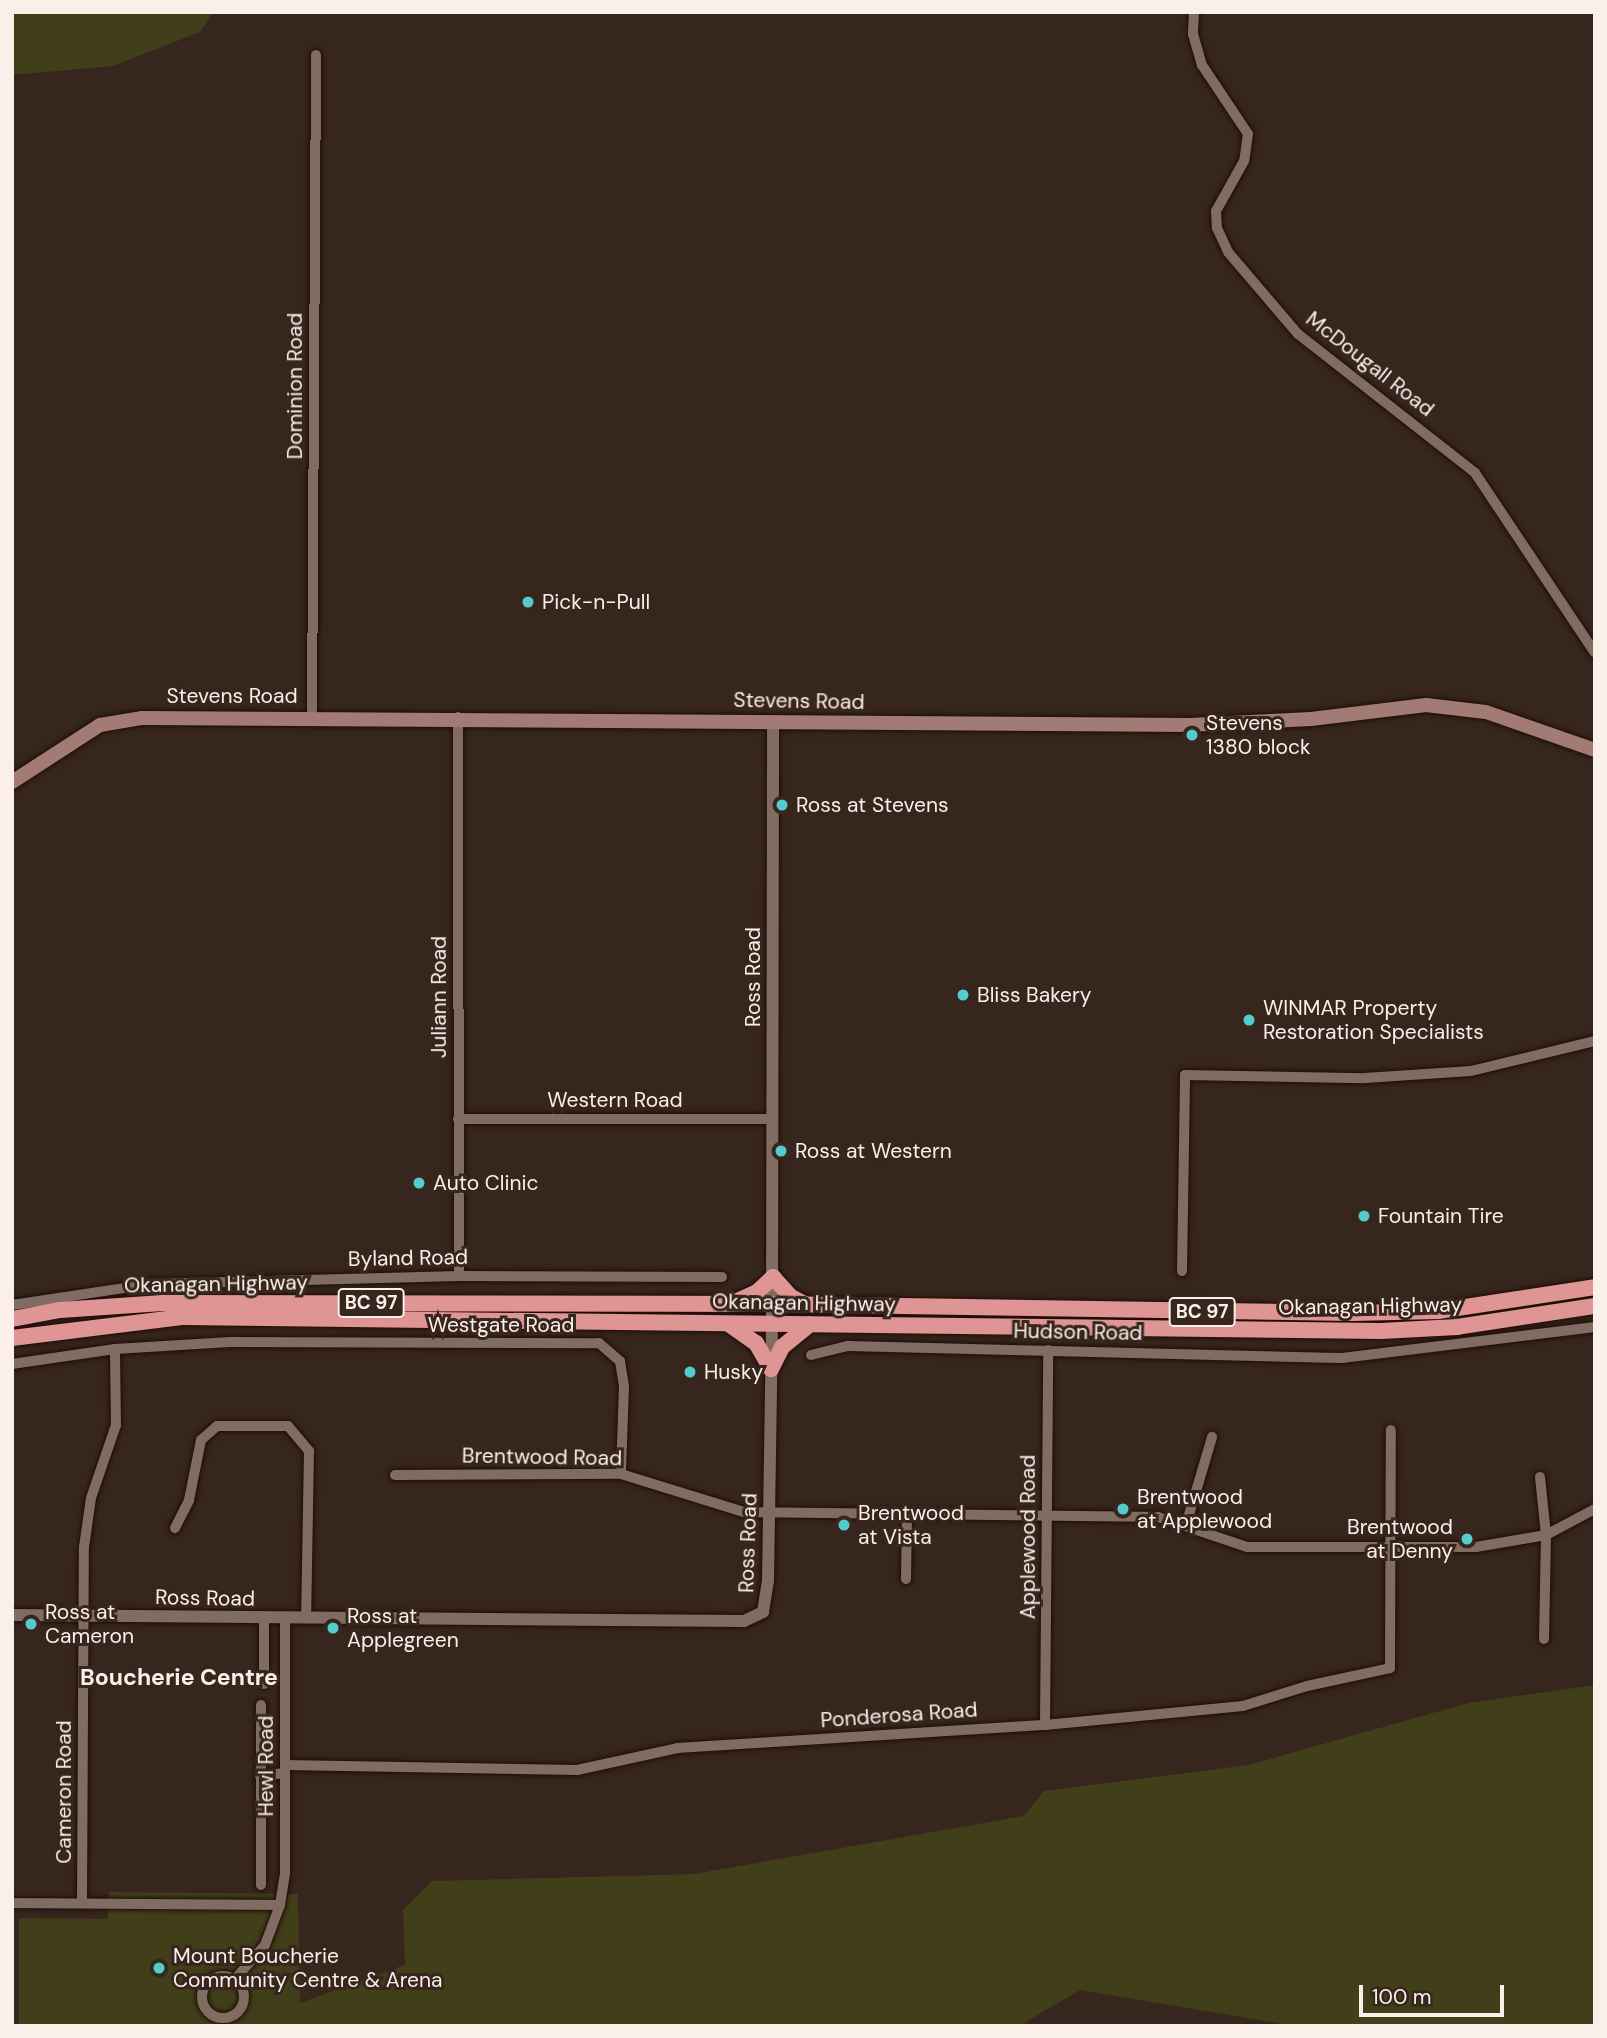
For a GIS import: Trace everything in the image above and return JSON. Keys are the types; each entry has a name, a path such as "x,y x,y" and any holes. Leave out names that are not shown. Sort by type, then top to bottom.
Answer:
{"highway":[{"path":"731,1304 757,1292 773,1277 791,1297 807,1305"},
{"name":"Okanagan Highway","path":"12,1319 60,1310 163,1303 773,1304 1352,1313 1439,1311 1595,1287"},
{"name":"Okanagan Highway","path":"12,1338 182,1317 1381,1331 1457,1328 1595,1306"},
{"path":"728,1324 756,1343 771,1369"},
{"path":"771,1369 782,1347 810,1324"}],"main road":[{"name":"Stevens Road","path":"12,782 75,737 119,719 458,717 1190,724 1311,719 1426,705 1486,712 1595,750"}],"street":[{"name":"McDougall Road","path":"1194,12 1193,34 1202,65 1248,134 1244,161 1216,211 1217,228 1228,253 1298,334 1475,473 1595,653"},
{"name":"Dominion Road","path":"312,717 316,55"},
{"name":"Juliann Road","path":"458,717 459,1276"},
{"name":"Ross Road","path":"12,1615 744,1622 764,1612 773,1304 773,721"},
{"path":"1182,1271 1185,1075 1366,1077 1471,1071 1595,1041"},
{"name":"Western Road","path":"458,1119 772,1119"},
{"name":"Byland Road","path":"12,1305 151,1284 459,1276 722,1277"},
{"name":"Hudson Road","path":"811,1355 848,1346 1342,1357 1595,1327"},
{"name":"Westgate Road","path":"12,1364 115,1349 230,1342 599,1343 621,1361 624,1386 621,1474"},
{"name":"Cameron Road","path":"82,1903 84,1547 91,1498 116,1425 115,1349"},
{"name":"Applewood Road","path":"1045,1725 1048,1350"},
{"path":"175,1528 189,1500 201,1440 217,1426 288,1426 309,1451 306,1618"},
{"path":"1388,1546 1391,1430"},
{"path":"1186,1525 1212,1437"},
{"name":"Brentwood Road","path":"395,1475 621,1474 744,1512 767,1509 1158,1517 1247,1547 1476,1547 1546,1535 1595,1509"},
{"path":"1540,1477 1546,1535 1544,1639"},
{"path":"906,1513 906,1579"},
{"name":"Ponderosa Road","path":"260,1776 285,1769 577,1770 678,1748 1045,1725 1243,1706 1390,1668 1388,1546"},
{"name":"Hewl Road","path":"264,1619 264,1684"},
{"name":"Hewl Road","path":"235,1979 265,1945 281,1905 285,1872 285,1619"},
{"name":"Hewl Road","path":"261,1705 261,1885"},
{"path":"12,1903 281,1905"},
{"path":"221,1976 235,1979 244,1997 240,2010 222,2018 209,2013 201,1994 208,1981 221,1976"}],"shaded area":[{"path":"12,12 213,12 200,32 113,66 12,75"},
{"path":"1595,1685 1595,2026 1294,2026 1080,1990 1019,2026 19,2026 19,1918 108,1919 109,1892 298,1894 300,2003 405,1965 403,1910 432,1881 694,1874 1024,1816 1044,1791 1249,1765 1468,1703"}],"place":[{"name":"Pick-n-Pull","path":"528,602"},
{"name":"Stevens 1380 block","path":"1192,735"},
{"name":"Ross at Stevens","path":"782,805"},
{"name":"Bliss Bakery","path":"963,995"},
{"name":"WINMAR Property Restoration Specialists","path":"1249,1020"},
{"name":"Ross at Western","path":"781,1151"},
{"name":"Auto Clinic","path":"419,1183"},
{"name":"Fountain Tire","path":"1364,1216"},
{"name":"Husky","path":"690,1372"},
{"name":"Brentwood at Applewood","path":"1123,1509"},
{"name":"Brentwood at Vista","path":"844,1525"},
{"name":"Brentwood at Denny","path":"1467,1539"},
{"name":"Ross at Cameron","path":"31,1624"},
{"name":"Ross at Applegreen","path":"333,1628"},
{"name":"Mount Boucherie Community Centre & Arena","path":"159,1968"}],"district":[{"name":"Boucherie Centre","path":"179,1677"}]}
